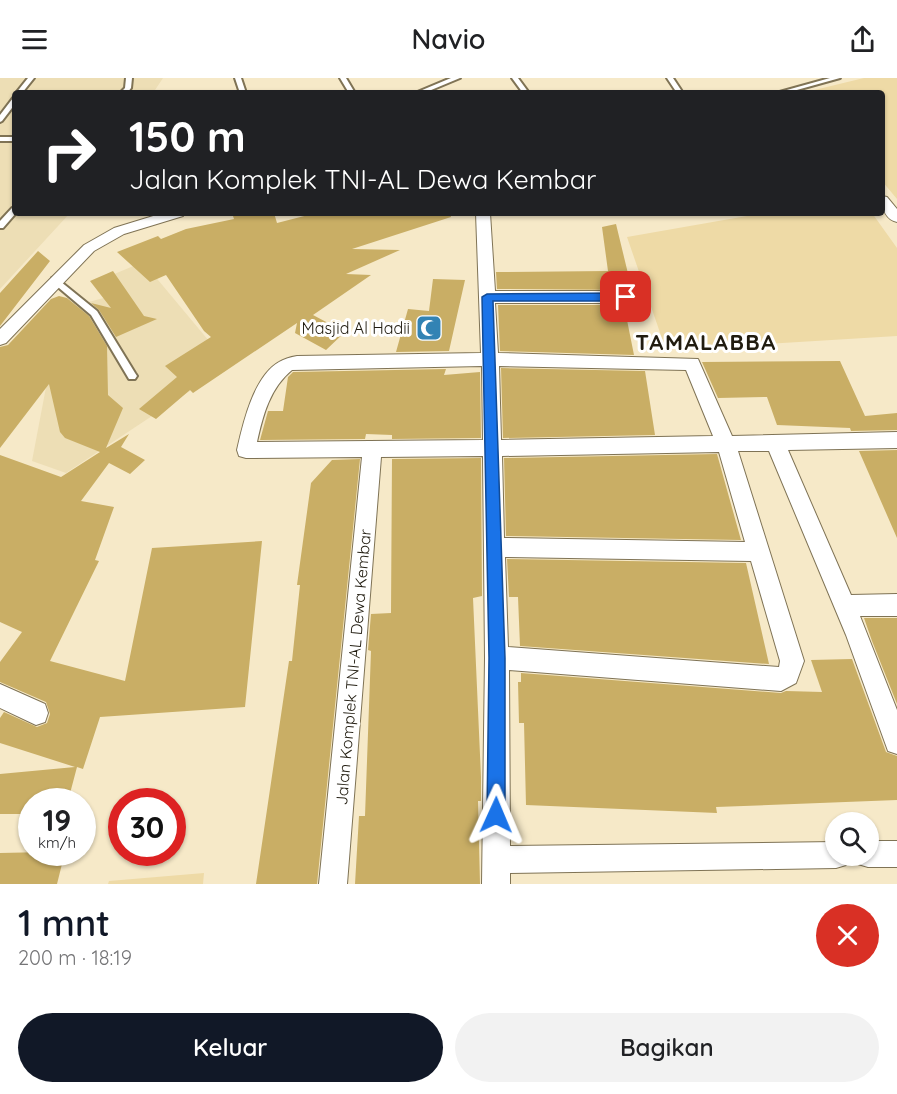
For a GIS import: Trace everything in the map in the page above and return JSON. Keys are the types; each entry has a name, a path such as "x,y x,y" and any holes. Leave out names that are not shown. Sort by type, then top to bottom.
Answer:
{"street":[{"path":"885,204 897,218"},
{"path":"0,339 55,280 89,248 103,239 168,216"},
{"path":"483,216 495,547 496,872 825,856"},
{"path":"487,297 626,297"},
{"path":"497,658 781,679 788,675 792,661 726,444 692,364 490,359 289,362 280,368 261,396 246,450 492,449 726,444 775,442 897,440"},
{"path":"775,442 844,606 897,742"},
{"name":"Jalan Komplek TNI-AL Dewa Kembar","path":"333,884 372,450"},
{"path":"495,547 759,552"},
{"path":"844,606 897,605"},
{"path":"0,696 36,712"},
{"path":"879,855 897,854"}],"lane":[{"path":"426,90 457,78"},
{"path":"791,90 837,78"},
{"path":"0,120 12,103"},
{"path":"0,226 12,213"},
{"path":"55,280 94,313 132,376"}],"shaded area":[{"path":"0,78 163,78 155,90 12,90 12,216 67,216 0,289"},
{"path":"864,78 897,78 897,199 885,185 885,90 814,90"},
{"path":"747,216 874,216 897,248 897,336 666,350 627,237"},
{"path":"143,262 229,365 66,473 32,461 58,324 77,305 115,295 100,280"},
{"path":"204,873 203,884 108,884 109,881"}],"building":[{"path":"233,216 275,216 277,223 304,216 451,217 352,249 400,250 346,274 371,275 313,315 345,332 326,350 295,333 297,323 193,393 190,390 156,419 139,409 177,377 165,366 211,337 204,331 166,275 150,282 117,252 158,236 161,239 186,229 234,219"},
{"path":"616,224 632,290 497,289 496,272 608,271 602,227"},
{"path":"38,251 50,261 0,326 0,293"},
{"path":"113,271 144,316 157,319 116,337 99,310 91,303 111,308 90,281"},
{"path":"433,279 465,280 449,351 396,352 408,309 429,311"},
{"path":"59,296 67,298 89,316 107,346 108,395 123,408 106,448 129,434 121,447 145,460 130,474 109,463 81,501 114,507 95,560 99,561 50,661 125,681 152,548 262,541 245,707 100,717 83,769 77,767 71,788 18,788 18,814 0,814 0,774 75,767 0,743 0,718 4,712 37,727 47,723 50,714 46,702 0,682 0,662 22,632 0,622 0,455 61,477 100,452 65,438 60,432 49,384 0,448 0,347 8,345 51,299"},
{"path":"498,305 624,305 634,355 500,351"},
{"path":"840,361 865,416 897,413 897,430 851,431 850,428 777,425 767,397 718,398 702,362"},
{"path":"501,368 645,371 655,435 503,438"},
{"path":"446,369 444,375 480,372 481,438 392,439 392,435 366,434 365,439 260,440 268,411 283,411 288,377 293,372"},
{"path":"897,450 897,538 859,451"},
{"path":"717,454 741,540 506,536 504,458"},
{"path":"481,458 482,596 473,598 481,777 481,801 478,801 480,884 355,884 359,816 365,816 371,651 368,650 371,614 391,613 392,459"},
{"path":"360,459 317,884 256,884 289,661 292,661 300,585 297,585 311,483 332,460"},
{"path":"507,559 746,563 769,664 520,646 518,597 509,597"},
{"path":"864,618 897,618 897,704 872,641"},
{"path":"852,659 886,752 897,756 897,800 716,807 717,813 526,805 524,723 519,723 518,682 521,682 521,673 781,693 786,691 822,692 811,660"},
{"path":"0,853 18,853 18,866 62,866 57,884 0,884"}],"place":[{"name":"Masjid Al Hadii","path":"429,328"}],"district":[{"name":"TAMALABBA","path":"706,342"}],"route":[{"path":"496,815 497,658 487,297 626,297"}]}
